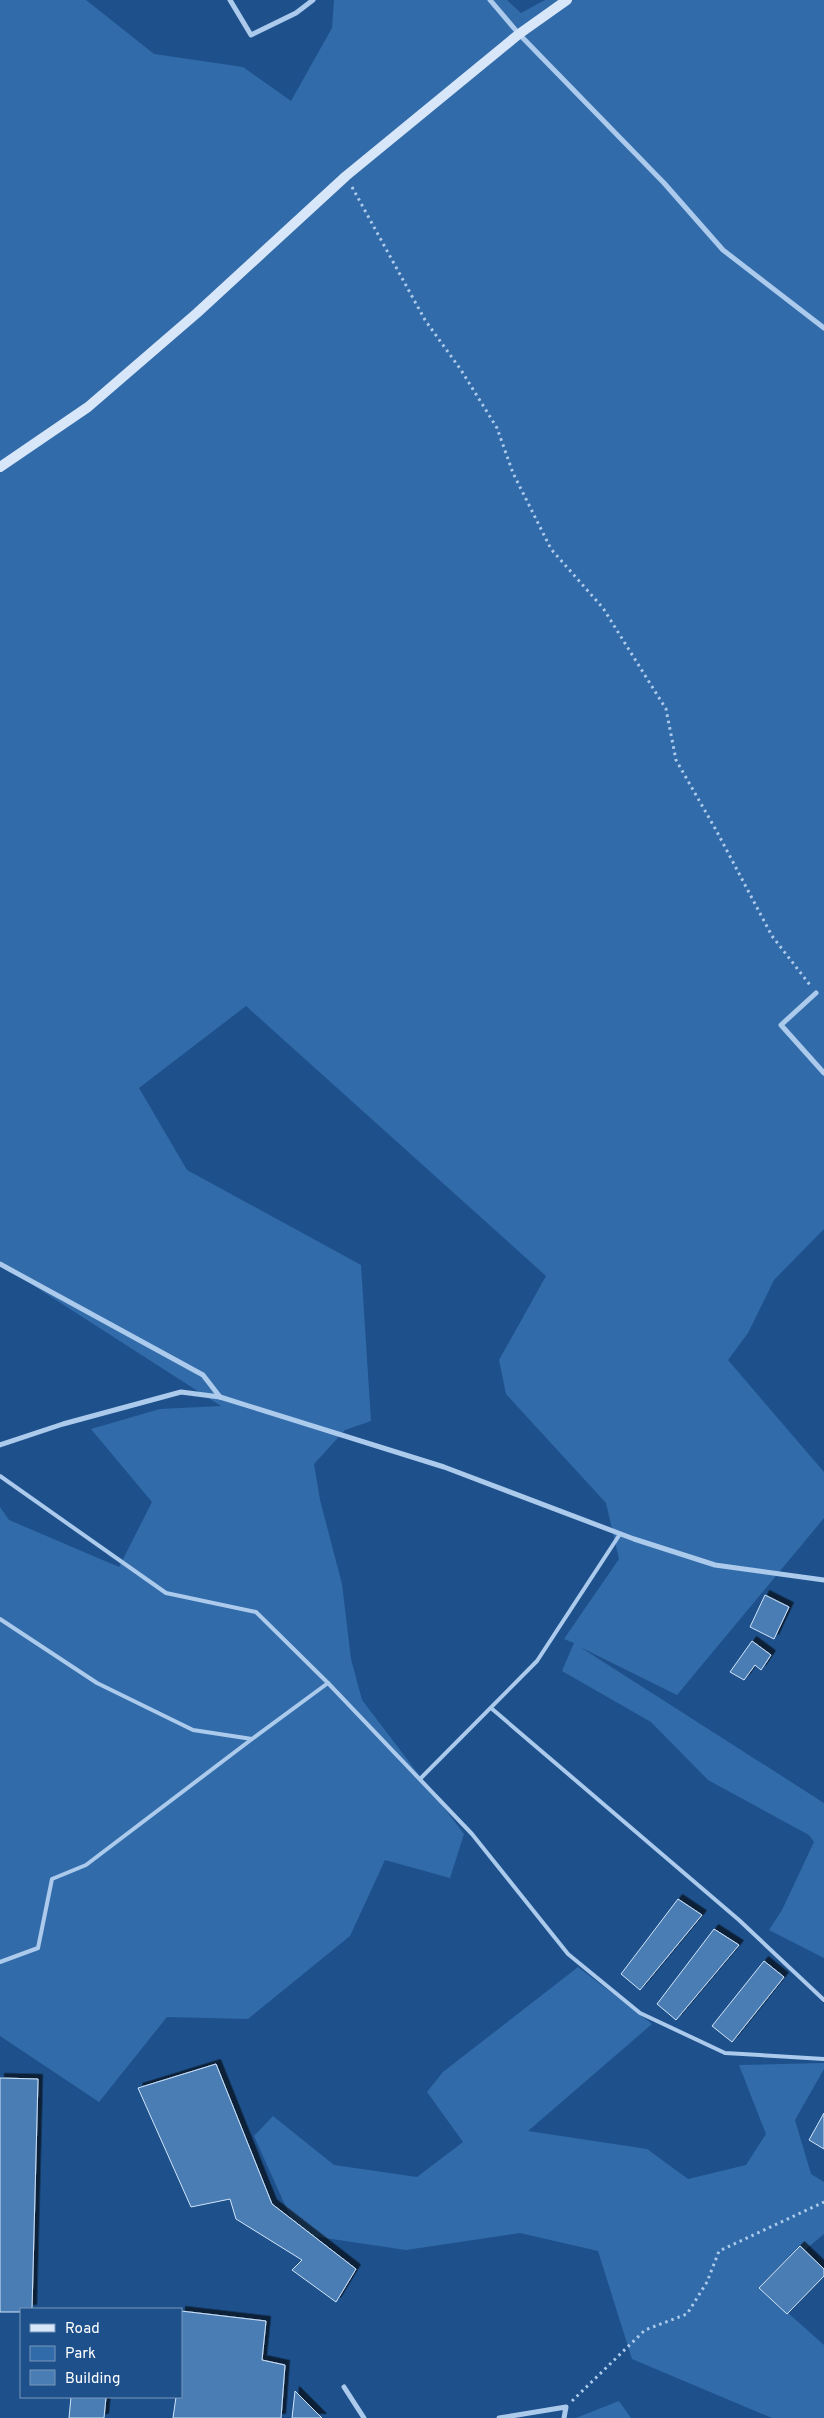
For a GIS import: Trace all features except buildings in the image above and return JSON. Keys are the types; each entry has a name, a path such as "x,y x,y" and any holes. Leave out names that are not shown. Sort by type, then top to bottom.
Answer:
{"street":[{"path":"230,0 251,35 296,13 313,0"},
{"path":"490,0 519,34 664,183 723,250 824,328"},
{"path":"0,467 88,408 197,313 346,176 519,34 567,0"},
{"path":"816,993 781,1025 824,1073"},
{"path":"0,1264 203,1375 220,1397"},
{"path":"0,1445 100,1413 181,1392 220,1397 444,1467 620,1534 715,1565 824,1580"},
{"path":"344,2387 364,2418"},
{"path":"499,2418 566,2407 564,2418"}],"lane":[{"path":"0,1476 166,1593 256,1612 328,1683 472,1834 568,1954 640,2013 725,2053 824,2059"},
{"path":"420,1779 537,1660 620,1534"},
{"path":"0,1619 97,1683 193,1730 252,1739"},
{"path":"0,1962 38,1948 52,1879 86,1865 328,1683"},
{"path":"491,1708 739,1920 824,2000"}],"path":[{"path":"346,176 425,320 461,370 497,428 513,473 551,549 603,608 666,708 676,760 716,830 772,936 816,993"},
{"path":"566,2407 645,2330 687,2314 707,2282 719,2251 824,2202"}],"green space":[{"path":"0,0 86,0 154,54 243,67 291,101 332,28 334,0 507,0 521,13 545,0 824,0 824,1229 774,1280 748,1333 728,1360 824,1472 824,1518 677,1695 580,1647 824,1803 824,1958 769,1930 782,1910 814,1842 809,1835 708,1780 651,1722 562,1671 574,1643 564,1639 619,1559 606,1503 506,1394 499,1360 546,1276 246,1006 139,1088 187,1170 361,1265 371,1421 345,1430 314,1464 320,1500 342,1584 351,1659 362,1700 464,1834 450,1878 385,1860 350,1936 248,2019 167,2017 99,2102 0,2036 0,1507 9,1520 119,1567 152,1502 91,1429 160,1409 221,1406 0,1264"},
{"path":"578,1967 652,2024 528,2131 647,2149 688,2179 746,2165 766,2134 739,2065 824,2063 824,2069 795,2120 811,2174 824,2182 824,2234 760,2288 824,2345 824,2418 772,2418 632,2359 598,2251 520,2233 406,2250 298,2234 254,2136 273,2116 334,2165 417,2177 463,2142 427,2092 443,2072"},
{"path":"619,2401 631,2418 576,2418"}]}
